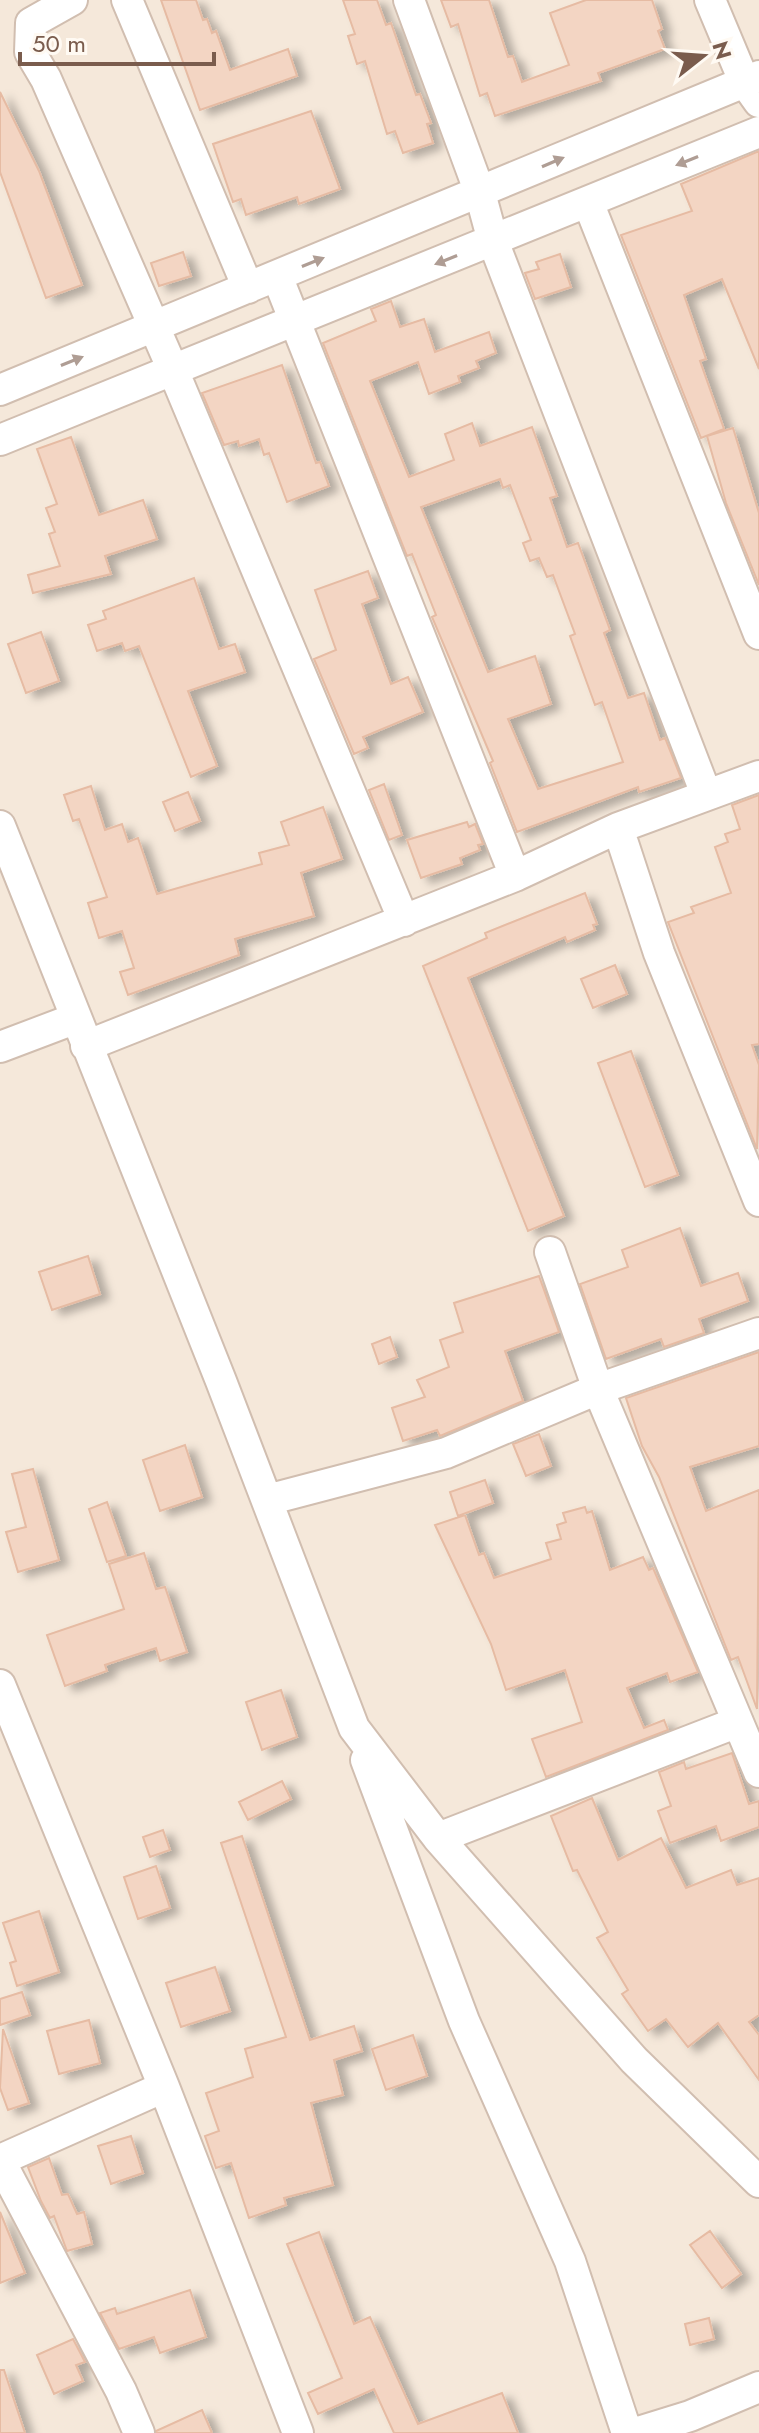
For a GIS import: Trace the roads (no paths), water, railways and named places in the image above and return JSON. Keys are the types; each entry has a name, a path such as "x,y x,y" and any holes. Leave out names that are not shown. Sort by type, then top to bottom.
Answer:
{"street":[{"path":"72,0 31,23 30,52 46,79 173,370 404,921"},
{"path":"127,0 248,288"},
{"path":"409,0 480,193 493,241 706,794"},
{"path":"0,390 480,193 754,86 710,0"},
{"path":"0,440 759,132"},
{"path":"588,202 759,634"},
{"path":"277,276 515,876"},
{"path":"0,1047 80,1033 404,921 515,876 618,828 759,776"},
{"path":"0,826 267,1500 464,2021 570,2261 627,2433"},
{"path":"618,828 659,953 752,1161 759,1201"},
{"path":"550,1252 598,1389 759,1772"},
{"path":"267,1500 446,1453 598,1389 759,1333"},
{"path":"0,1685 164,2087 298,2433"},
{"path":"438,1838 738,1722"},
{"path":"354,1728 438,1838 634,2060 759,2182"},
{"path":"139,2433 121,2391 0,2161 164,2087"},
{"path":"635,2433 690,2416 759,2387"}]}
